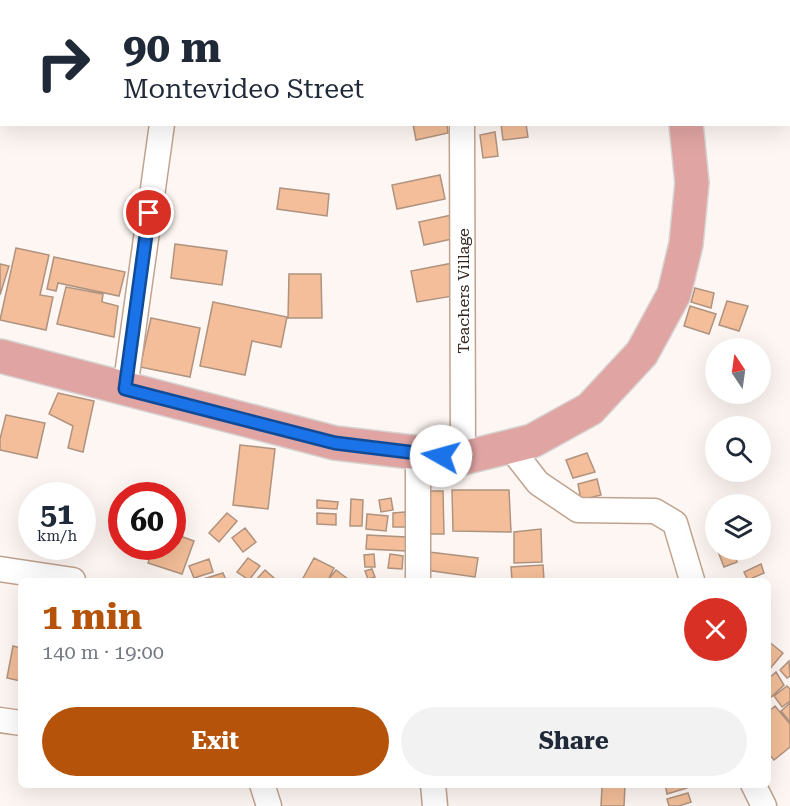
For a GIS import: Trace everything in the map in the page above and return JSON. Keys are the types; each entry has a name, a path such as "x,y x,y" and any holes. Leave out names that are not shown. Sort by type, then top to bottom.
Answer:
{"main road":[{"path":"0,356 335,443 463,458 532,441 590,409 642,353 674,294 686,244 692,183 686,126"}],"street":[{"path":"125,389 162,126"},
{"name":"Teachers Village","path":"462,126 463,458"},
{"path":"510,447 538,483 578,510 655,511 675,523 691,578"},
{"path":"418,453 418,578"},
{"path":"0,568 61,578"},
{"path":"0,720 18,723"},
{"path":"263,788 269,806"},
{"path":"433,788 435,806"},
{"path":"755,788 764,806"}],"building":[{"path":"413,126 447,126 448,133 416,140"},
{"path":"501,126 526,126 528,137 503,140"},
{"path":"495,132 498,156 483,158 480,135"},
{"path":"440,175 445,199 397,209 392,185"},
{"path":"280,188 329,194 327,216 277,209"},
{"path":"452,215 457,238 424,245 419,222"},
{"path":"175,244 227,251 222,285 171,278"},
{"path":"16,248 49,255 40,295 53,297 46,330 0,320"},
{"path":"54,257 125,272 119,296 58,283 56,291 47,289"},
{"path":"453,263 459,295 417,302 411,271"},
{"path":"0,264 9,266 0,295"},
{"path":"289,274 321,274 322,318 288,318"},
{"path":"66,287 103,294 102,302 118,306 114,337 57,324"},
{"path":"695,288 714,293 711,308 691,302"},
{"path":"727,301 748,306 739,331 719,325"},
{"path":"213,302 287,317 281,347 252,341 245,375 200,366"},
{"path":"690,306 716,314 709,334 684,326"},
{"path":"151,318 200,328 190,377 140,367"},
{"path":"58,393 94,401 83,452 68,448 73,426 49,414"},
{"path":"6,415 45,423 37,458 0,450 0,439"},
{"path":"240,445 275,449 268,509 233,505"},
{"path":"587,453 595,472 573,478 566,460"},
{"path":"597,479 601,495 581,500 578,484"},
{"path":"452,490 509,490 511,532 453,531"},
{"path":"428,491 443,491 444,534 429,534"},
{"path":"391,498 393,510 381,512 379,500"},
{"path":"351,499 363,500 362,526 350,526"},
{"path":"317,500 338,502 337,509 317,508"},
{"path":"405,512 407,527 393,527 393,513"},
{"path":"227,513 237,521 219,542 209,533"},
{"path":"317,513 336,514 336,525 317,524"},
{"path":"367,514 388,516 386,531 366,529"},
{"path":"245,528 256,542 243,552 232,538"},
{"path":"541,529 542,562 514,563 514,532"},
{"path":"367,535 406,537 406,551 366,549"},
{"path":"186,538 194,541 182,574 148,563 149,560 186,560"},
{"path":"429,552 478,558 475,577 426,570"},
{"path":"374,554 375,567 365,567 364,555"},
{"path":"390,554 403,556 402,569 388,568"},
{"path":"248,558 260,566 251,578 246,578 237,572"},
{"path":"314,558 334,568 329,578 303,578"},
{"path":"209,559 213,572 194,578 189,566"},
{"path":"721,560 736,560 737,562 724,567"},
{"path":"761,564 764,573 747,578 744,572"},
{"path":"543,565 544,578 512,578 511,567"},
{"path":"372,569 375,577 368,578 365,571"},
{"path":"265,570 274,578 258,578"},
{"path":"336,570 347,578 330,578"},
{"path":"223,573 225,578 207,578"},
{"path":"771,643 783,653 771,668"},
{"path":"13,646 18,647 18,680 7,678"},
{"path":"789,661 790,676 787,678 780,670"},
{"path":"776,672 784,685 771,697 771,676"},
{"path":"787,686 790,689 790,701 782,707 774,696"},
{"path":"790,703 790,722 781,711"},
{"path":"775,706 790,724 790,747 774,760 771,756 771,709"},
{"path":"602,788 625,788 624,806 601,806"},
{"path":"666,788 687,788 667,794"},
{"path":"688,793 691,802 669,806 667,799"}],"route":[{"path":"149,213 125,389 335,443 441,456"}]}
